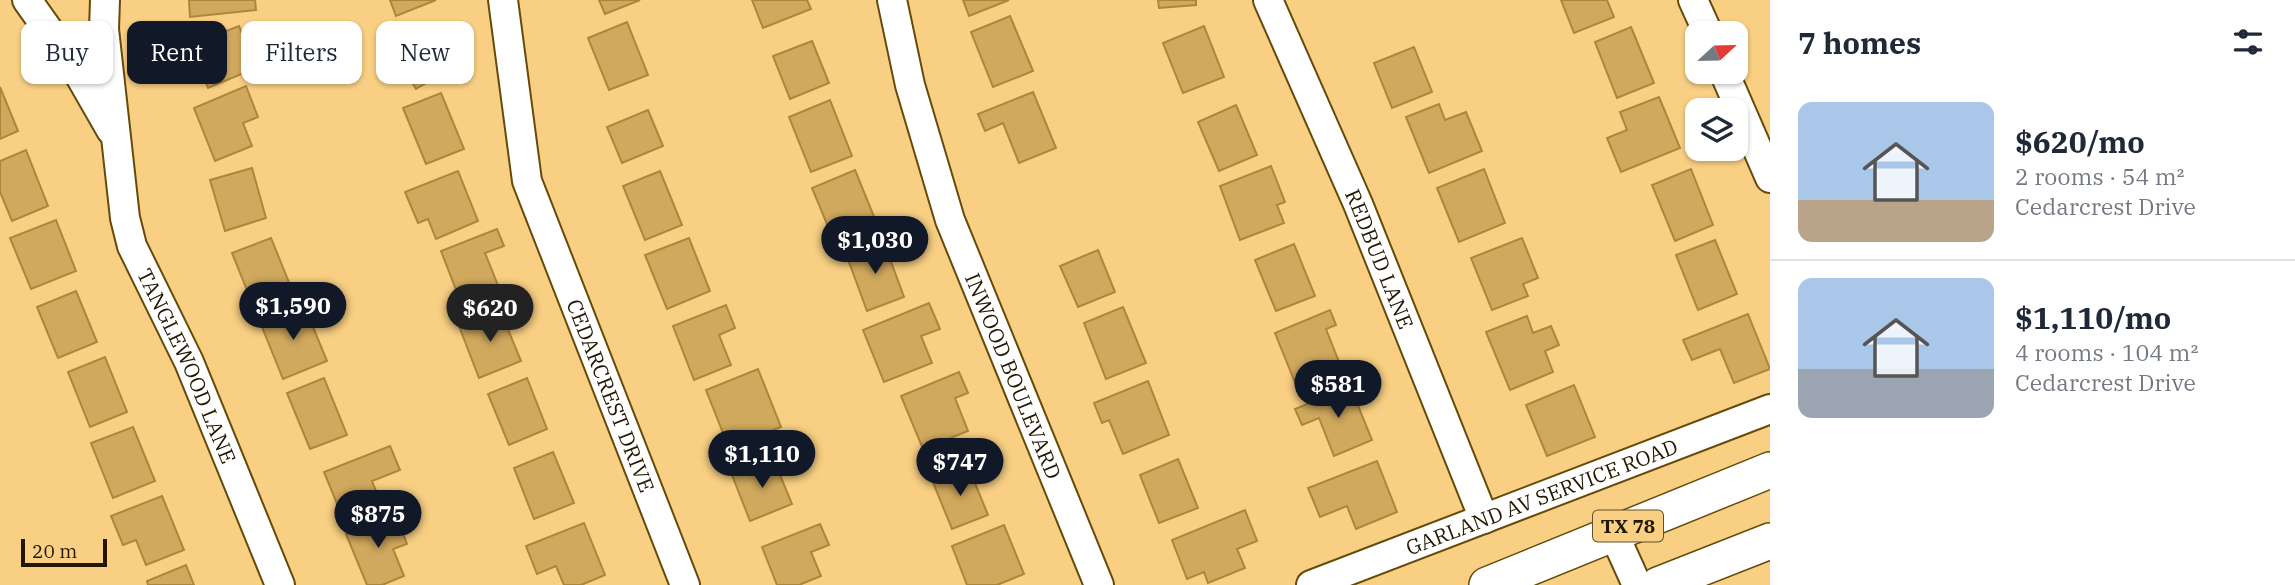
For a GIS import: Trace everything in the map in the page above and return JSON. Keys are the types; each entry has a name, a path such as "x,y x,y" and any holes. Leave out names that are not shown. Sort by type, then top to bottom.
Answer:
{"main road":[{"name":"TX 78","path":"1487,585 1770,470"},
{"path":"1658,585 1770,541"}],"street":[{"name":"TANGLEWOOD LANE","path":"27,0 76,69 117,140"},
{"name":"TANGLEWOOD LANE","path":"105,0 104,29 132,246 188,362 280,585"},
{"name":"CEDARCREST DRIVE","path":"503,0 527,181 685,585"},
{"name":"INWOOD BOULEVARD","path":"892,0 910,85 950,220 1099,585"},
{"name":"REDBUD LANE","path":"1268,0 1358,204 1484,519"},
{"path":"1693,0 1703,21"},
{"path":"1729,84 1770,178"},
{"name":"GARLAND AV SERVICE ROAD","path":"1311,585 1770,409"},
{"path":"1613,532 1637,585"}],"building":[{"path":"189,0 255,0 256,10 190,17"},
{"path":"390,0 436,0 396,16"},
{"path":"599,0 640,0 605,14"},
{"path":"752,0 807,0 811,9 763,28"},
{"path":"963,0 1009,0 969,16"},
{"path":"1158,0 1196,0 1196,5 1159,8"},
{"path":"1561,0 1607,0 1614,17 1574,33"},
{"path":"1010,16 1033,71 993,87 971,32"},
{"path":"627,22 648,75 609,90 588,38"},
{"path":"239,26 241,31 241,74 227,80 227,31"},
{"path":"1204,26 1224,77 1183,93 1163,43"},
{"path":"1631,27 1654,83 1617,98 1595,42"},
{"path":"812,41 829,83 790,99 773,56"},
{"path":"1414,47 1432,92 1392,108 1374,63"},
{"path":"246,86 258,117 243,123 252,146 215,161 194,108"},
{"path":"0,87 18,131 0,139"},
{"path":"1033,92 1056,148 1019,163 1003,123 985,131 978,114"},
{"path":"441,93 464,149 426,164 403,108"},
{"path":"1659,97 1680,148 1621,172 1607,138 1627,130 1620,112"},
{"path":"830,100 852,156 811,172 789,117"},
{"path":"1439,104 1445,120 1466,112 1482,151 1429,173 1406,117"},
{"path":"1236,105 1257,155 1219,171 1198,122"},
{"path":"648,110 663,146 622,163 607,127"},
{"path":"26,150 48,206 12,221 0,192 0,161"},
{"path":"1271,166 1285,202 1277,205 1284,223 1240,240 1220,186"},
{"path":"252,168 266,218 225,231 210,180"},
{"path":"1484,169 1505,223 1459,242 1437,188"},
{"path":"1691,169 1713,225 1675,241 1652,185"},
{"path":"855,170 877,224 834,241 812,188"},
{"path":"458,171 478,221 436,239 428,219 418,223 405,192"},
{"path":"660,171 682,225 645,240 623,186"},
{"path":"56,220 76,271 31,289 10,238"},
{"path":"497,229 504,246 485,253 501,293 463,308 441,251"},
{"path":"271,238 292,290 253,305 232,253"},
{"path":"689,238 710,291 667,309 645,255"},
{"path":"1522,238 1538,278 1523,284 1528,296 1492,310 1471,258"},
{"path":"883,240 904,297 867,311 846,254"},
{"path":"1715,240 1737,294 1698,310 1676,255"},
{"path":"1294,244 1315,296 1276,311 1255,260"},
{"path":"1098,250 1115,292 1078,307 1060,266"},
{"path":"76,291 97,342 58,358 37,307"},
{"path":"929,303 940,329 921,336 932,363 884,382 863,330"},
{"path":"304,305 327,361 283,379 260,322"},
{"path":"726,305 735,328 719,335 731,365 694,380 673,326"},
{"path":"1123,307 1146,363 1106,379 1084,323"},
{"path":"500,310 521,361 479,378 459,326"},
{"path":"1330,310 1336,325 1326,329 1341,367 1296,385 1275,333"},
{"path":"1748,314 1770,369 1734,383 1720,349 1692,360 1683,340"},
{"path":"1527,316 1533,333 1551,326 1559,345 1545,351 1553,372 1510,390 1486,332"},
{"path":"105,357 127,412 90,427 68,372"},
{"path":"758,369 781,427 729,448 706,390"},
{"path":"959,372 968,393 955,398 968,431 923,449 901,396"},
{"path":"324,378 347,435 310,449 287,393"},
{"path":"527,378 547,429 509,445 488,394"},
{"path":"1148,381 1169,435 1123,454 1109,420 1102,423 1094,403"},
{"path":"1574,385 1595,437 1547,456 1526,405"},
{"path":"1350,386 1372,440 1334,456 1319,418 1302,425 1295,409"},
{"path":"133,427 155,481 113,498 91,443"},
{"path":"390,446 400,470 372,481 380,501 342,516 324,472"},
{"path":"553,452 574,503 534,519 514,468"},
{"path":"773,458 792,504 750,521 732,475"},
{"path":"1178,459 1198,508 1159,523 1140,475"},
{"path":"1377,461 1397,512 1356,529 1347,506 1320,517 1308,488"},
{"path":"968,466 988,515 952,529 932,480"},
{"path":"162,496 184,550 146,565 136,540 123,545 111,516"},
{"path":"1245,510 1257,541 1237,549 1245,568 1208,583 1204,572 1187,579 1172,540"},
{"path":"395,514 407,544 393,549 404,576 382,585 367,585 346,534"},
{"path":"584,523 605,575 581,585 564,585 556,566 537,574 526,546"},
{"path":"820,524 829,545 811,552 821,576 799,585 777,585 762,547"},
{"path":"1004,525 1024,574 997,585 967,585 952,546"},
{"path":"186,565 194,585 148,585 147,581"}]}
